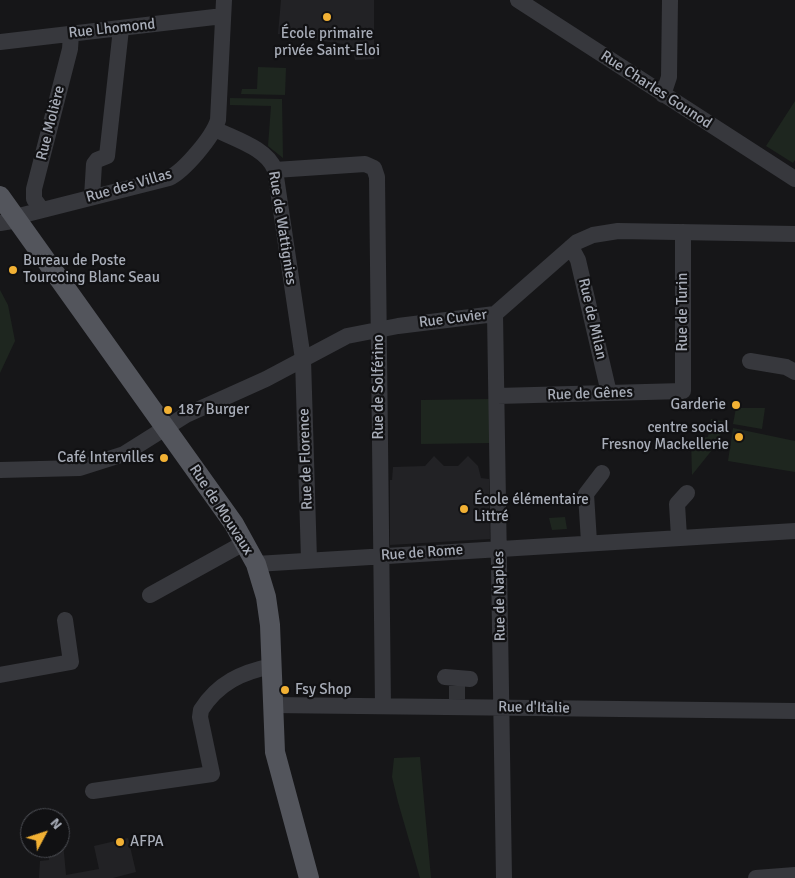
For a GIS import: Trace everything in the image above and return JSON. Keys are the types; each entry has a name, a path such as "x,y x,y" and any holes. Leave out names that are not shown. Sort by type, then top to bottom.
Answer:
{"main road":[{"name":"Rue de Mouvaux","path":"0,196 11,220 166,429 244,543 256,564 263,583 269,610 275,752 309,878"}],"street":[{"name":"Rue Charles Gounod","path":"518,0 795,179"},
{"path":"663,95 669,77 670,0"},
{"name":"Rue Lhomond","path":"0,42 121,29 224,8"},
{"name":"Rue des Villas","path":"11,220 42,210 173,176 182,169 215,129 219,114 224,8"},
{"path":"92,197 92,169 97,160 107,156 121,29"},
{"name":"Rue Molière","path":"42,210 33,194 71,44 71,34"},
{"name":"Rue de Wattignies","path":"215,129 262,153 271,162 275,170 303,359"},
{"name":"Rue de Solférino","path":"275,170 359,164 374,168 377,180 383,706"},
{"name":"Rue Cuvier","path":"0,470 67,469 96,464 131,451 186,415 266,379 341,338 379,330 495,314 571,247 584,238 610,232 795,234"},
{"name":"Rue de Turin","path":"682,232 683,391"},
{"name":"Rue de Milan","path":"571,247 578,260 609,393"},
{"name":"Rue de Naples","path":"495,314 504,878"},
{"name":"Rue de Florence","path":"303,359 309,560"},
{"path":"750,361 786,367 795,372"},
{"name":"Rue de Gênes","path":"497,396 683,391"},
{"path":"589,542 586,494 602,473"},
{"path":"679,537 677,504 687,493"},
{"name":"Rue de Rome","path":"256,564 309,560 381,559 499,548 795,531"},
{"path":"150,595 244,543"},
{"path":"0,675 71,662 64,620"},
{"path":"93,791 212,774 200,717 201,710 235,677 250,670 272,666"},
{"name":"Rue d'Italie","path":"272,705 383,706 457,688 502,708 795,711"},
{"path":"756,878 795,875"}],"shaded area":[{"name":"École primaire privée Saint-Eloi","path":"281,0 374,0 374,59 355,60 352,46 349,45 278,34"},
{"path":"258,67 286,68 285,95 241,94 242,89 257,89"},
{"path":"230,98 282,99 283,158 268,146 271,106 230,105"},
{"path":"795,101 795,160 793,163 766,146"},
{"path":"0,290 8,305 15,341 0,373"},
{"path":"491,399 492,443 421,444 421,400"},
{"path":"736,408 765,408 762,429 733,424"},
{"path":"711,419 726,422 716,445 692,475 691,439 708,437"},
{"path":"733,428 795,441 795,472 728,461"},
{"path":"434,456 444,466 458,466 468,456 478,466 481,478 489,479 490,539 390,545 390,480 392,480 393,467 425,466"},
{"path":"565,517 567,529 552,530 549,518"},
{"path":"420,757 431,878 420,878 392,777 394,758"},
{"name":"AFPA","path":"128,838 136,872 113,878 39,878 40,861 49,860 49,858 64,858 66,875 99,869 94,846"}],"tunnel":[{"path":"457,686 457,699"}],"place":[{"name":"École primaire privée Saint-Eloi","path":"327,17"},
{"name":"Bureau de Poste Tourcoing Blanc Seau","path":"13,270"},
{"name":"Garderie","path":"736,405"},
{"name":"187 Burger","path":"168,410"},
{"name":"centre social Fresnoy Mackellerie","path":"739,437"},
{"name":"Café Intervilles","path":"164,458"},
{"name":"École élémentaire Littré","path":"464,509"},
{"name":"Fsy Shop","path":"285,690"},
{"name":"AFPA","path":"120,842"}]}
